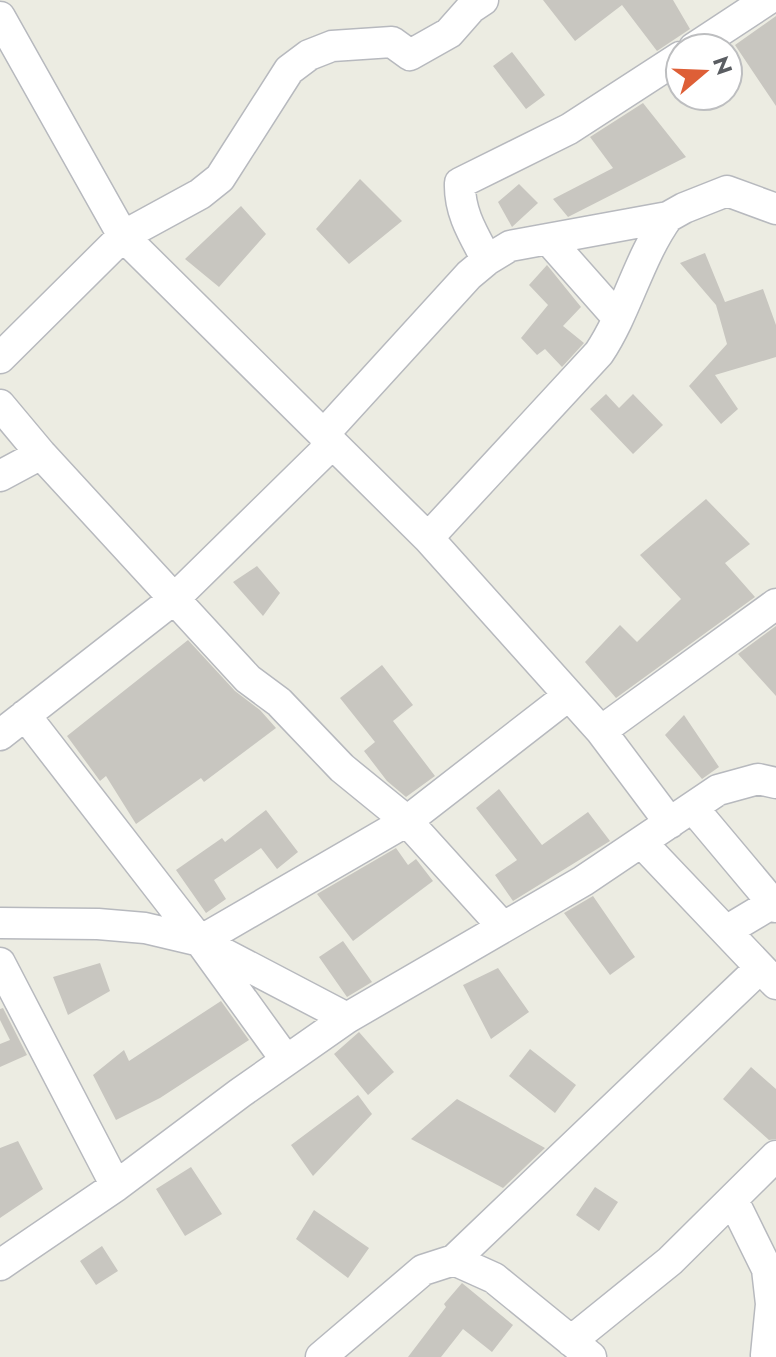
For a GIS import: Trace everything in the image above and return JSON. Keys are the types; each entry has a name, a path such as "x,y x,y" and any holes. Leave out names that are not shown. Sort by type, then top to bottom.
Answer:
{"street":[{"path":"0,7 8,0"},
{"path":"0,358 123,236 200,194 220,178 289,70 309,55 332,46 392,42 410,55 449,33 471,8 483,0"},
{"path":"718,32 767,0"},
{"path":"0,17 123,236 428,538 568,696 681,816 775,903 726,931"},
{"path":"487,260 463,215 460,183 569,129 664,67"},
{"path":"0,735 174,599 328,440 469,275 487,260 510,246 668,217 727,191 776,209"},
{"path":"428,538 599,353 610,337 657,233 668,217"},
{"path":"548,239 617,317"},
{"path":"0,405 41,454 248,679 279,702 342,768 407,821 503,927"},
{"path":"0,476 41,454"},
{"path":"601,731 775,606"},
{"path":"200,941 407,821 568,696"},
{"path":"25,715 200,941 286,1060"},
{"path":"0,1265 116,1186 347,1018 583,881 718,790 758,779 776,783"},
{"path":"321,1357 423,1270 454,1260 768,976 641,842"},
{"path":"0,923 145,928 200,941 347,1018"},
{"path":"0,963 116,1186"},
{"path":"454,1260 494,1278 581,1349 776,1156"},
{"path":"733,1200 767,1269 771,1304 769,1354"}],"building":[{"path":"543,0 673,0 690,29 686,32 664,32 664,46 657,51 622,5 575,41"},
{"path":"776,16 776,106 744,58 744,39"},
{"path":"512,52 545,95 526,109 493,66"},
{"path":"643,103 686,157 568,217 553,199 613,168 590,137"},
{"path":"360,179 402,221 349,264 316,229"},
{"path":"519,184 538,203 512,227 498,202"},
{"path":"241,206 266,234 219,287 185,259"},
{"path":"705,253 725,302 763,289 776,325 776,357 715,375 738,409 721,424 689,386 727,344 716,305 680,263"},
{"path":"547,265 581,307 563,326 584,343 562,367 545,349 537,355 521,338 548,305 529,285"},
{"path":"606,394 619,408 633,394 663,425 633,454 590,409"},
{"path":"706,499 750,544 725,563 755,597 616,698 585,662 620,625 637,642 681,599 640,555"},
{"path":"257,566 280,593 263,616 233,582"},
{"path":"776,626 776,696 738,654"},
{"path":"188,640 235,691 260,710 276,728 204,782 201,778 136,824 106,776 100,781 67,736"},
{"path":"382,665 413,705 393,721 435,776 406,797 387,781 364,751 375,742 340,698"},
{"path":"684,715 719,767 702,779 665,735"},
{"path":"499,789 542,845 588,812 610,841 513,901 495,875 517,860 476,808"},
{"path":"266,810 298,852 277,869 261,848 214,880 226,899 206,913 176,870 222,838 225,842"},
{"path":"396,848 408,865 416,859 433,881 353,941 317,894"},
{"path":"593,896 635,957 610,975 564,913"},
{"path":"343,941 372,982 347,997 319,957"},
{"path":"100,963 110,991 68,1015 53,977"},
{"path":"498,968 529,1012 491,1039 463,985"},
{"path":"221,1001 249,1040 160,1098 116,1120 93,1075 124,1050 129,1061"},
{"path":"3,1008 27,1055 0,1067 0,1044 10,1040 0,1020 0,1009"},
{"path":"359,1032 394,1072 368,1095 334,1054"},
{"path":"530,1049 576,1085 555,1113 509,1076"},
{"path":"751,1067 776,1089 776,1139 769,1140 723,1099"},
{"path":"358,1095 372,1114 313,1176 291,1145"},
{"path":"457,1099 545,1148 503,1188 411,1139"},
{"path":"18,1141 43,1189 0,1218 0,1148"},
{"path":"191,1167 222,1214 185,1236 156,1189"},
{"path":"595,1187 618,1202 599,1231 576,1215"},
{"path":"314,1210 369,1248 348,1278 296,1239"},
{"path":"102,1246 118,1271 96,1285 80,1261"},
{"path":"462,1283 513,1325 492,1352 463,1329 441,1357 408,1357 446,1307 444,1304"}]}
